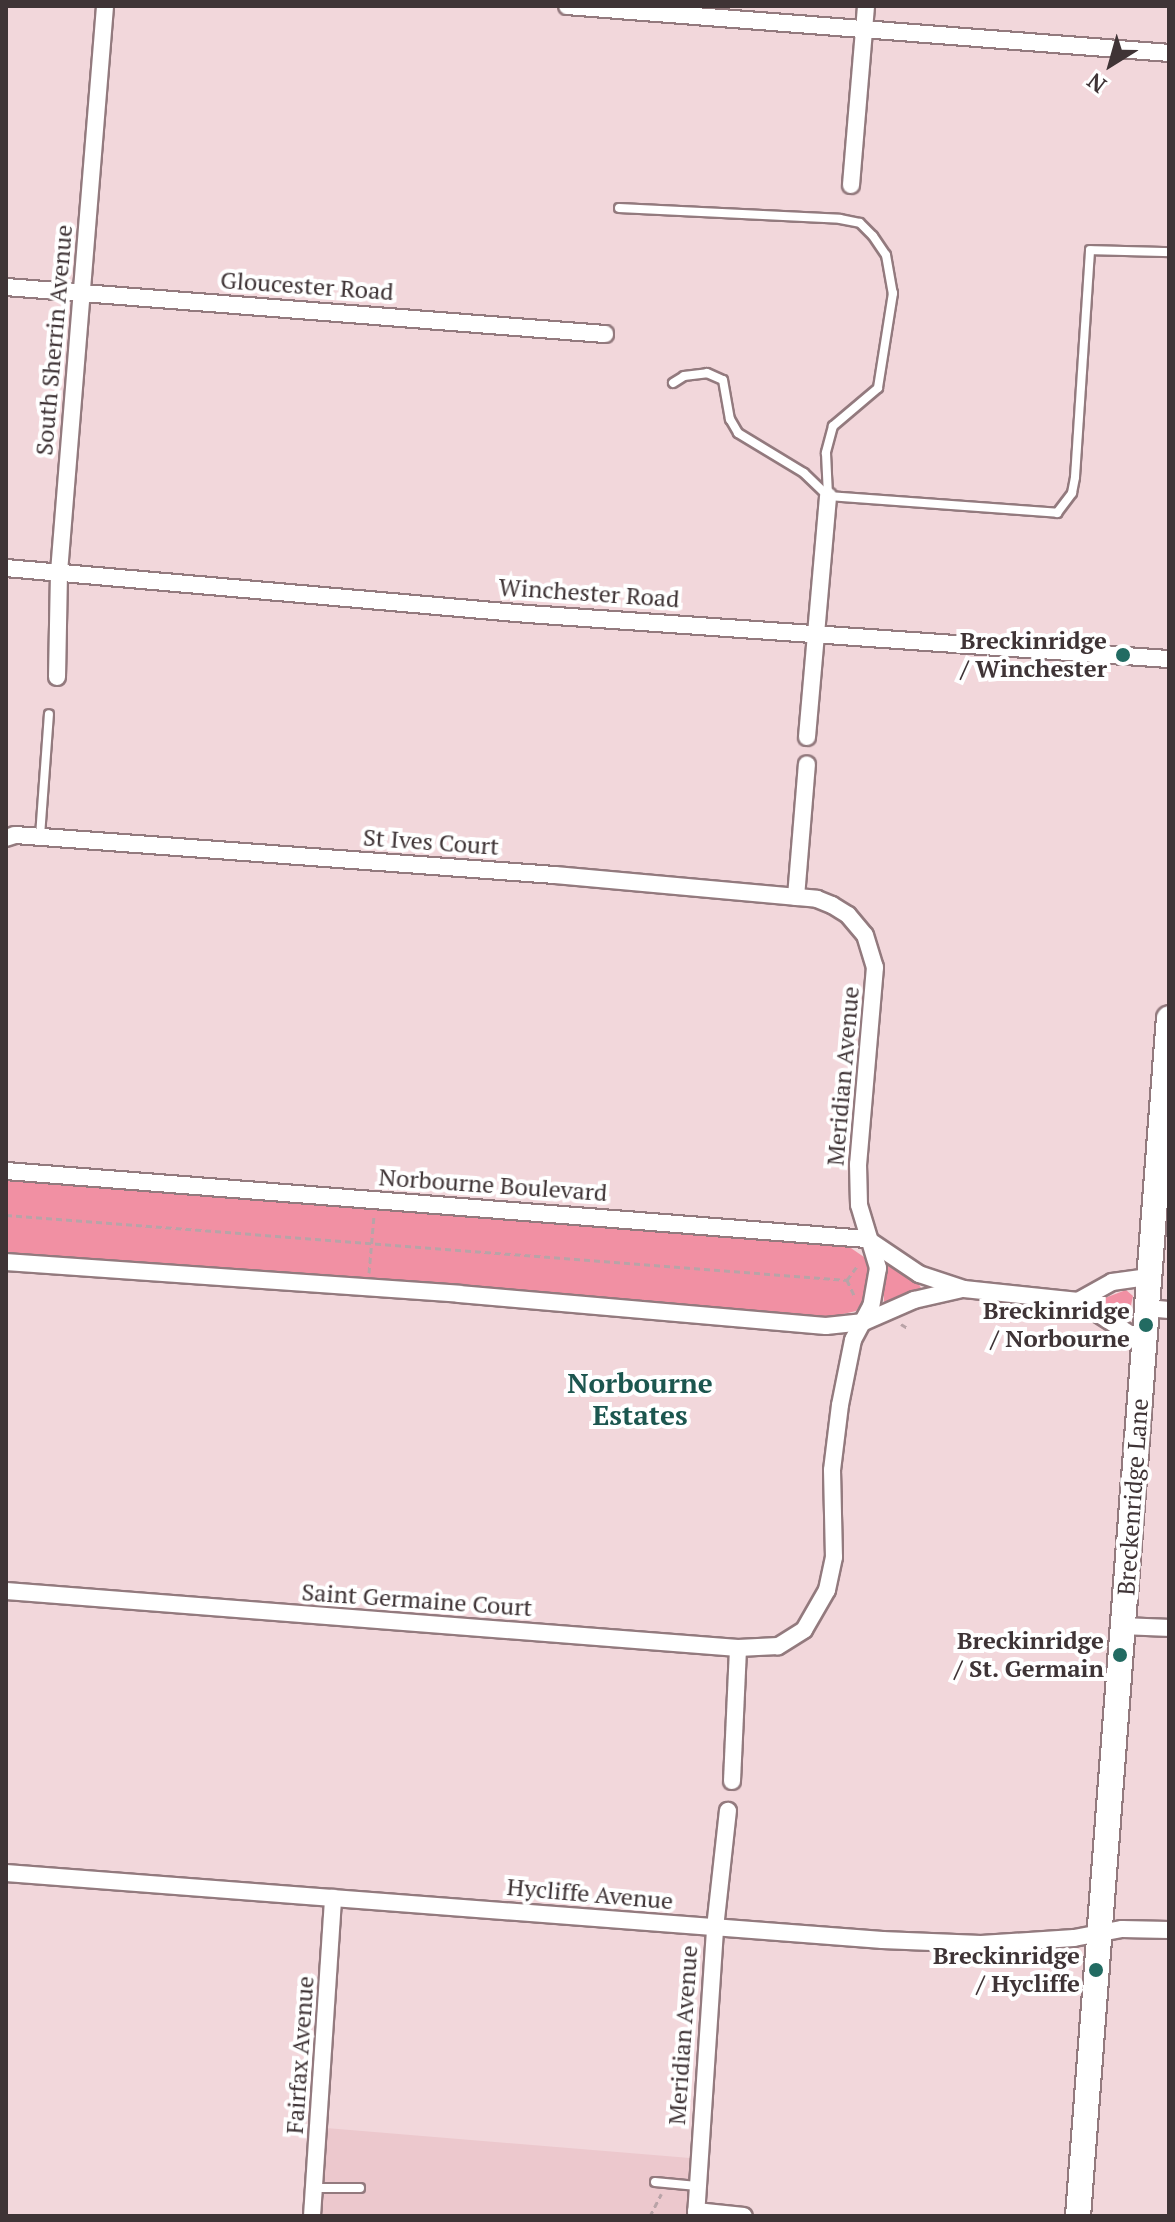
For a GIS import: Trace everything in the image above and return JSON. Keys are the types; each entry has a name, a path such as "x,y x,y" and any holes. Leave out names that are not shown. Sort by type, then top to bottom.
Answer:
{"main road":[{"name":"Breckenridge Lane","path":"1078,2216 1145,1336 1158,1309 1149,1277 1164,1154 1169,1018"}],"street":[{"name":"South Sherrin Avenue","path":"57,677 59,572 105,6"},
{"path":"567,6 1169,53"},
{"path":"851,185 866,6"},
{"name":"Gloucester Road","path":"6,287 605,334"},
{"path":"807,737 828,496"},
{"name":"Winchester Road","path":"6,568 528,614 1169,659"},
{"path":"796,897 807,764"},
{"name":"St Ives Court","path":"6,838 40,837 555,875 796,897 817,899 848,915"},
{"name":"Meridian Avenue","path":"814,1618 827,1590 834,1557 832,1470 840,1405 853,1340 874,1295 878,1268 859,1205 858,1164 875,967 865,935 848,915"},
{"name":"Norbourne Boulevard","path":"6,1171 867,1239 919,1274 964,1289 1078,1301 1130,1334 1145,1336"},
{"name":"Norbourne Boulevard","path":"6,1262 826,1326 864,1322 914,1300 964,1289"},
{"path":"1078,1301 1112,1282 1149,1277"},
{"name":"Saint Germaine Court","path":"6,1591 738,1648 778,1646 804,1630 814,1618"},
{"path":"1123,1626 1169,1628"},
{"path":"732,1781 738,1648"},
{"name":"Meridian Avenue","path":"696,2214 715,1928 728,1811"},
{"name":"Hycliffe Avenue","path":"6,1873 963,1944 1099,1934 1122,1929 1169,1930"},
{"name":"Fairfax Avenue","path":"312,2216 333,1898"},
{"path":"696,2214 744,2216"}],"lane":[{"path":"619,208 840,219 860,223 873,236 886,255 893,293 878,388 833,426 826,453 828,496"},
{"path":"673,383 684,376 707,373 723,380 730,419 738,433 804,473 828,496 1057,513 1072,493 1075,477 1090,250 1169,252"},
{"path":"40,837 49,714"},
{"path":"655,2182 697,2186"},
{"path":"314,2188 360,2188"}],"path":[{"path":"368,1288 375,1201"},
{"path":"6,1215 847,1280"},
{"path":"847,1280 855,1267 864,1262"},
{"path":"847,1280 859,1300"}],"shaded area":[{"path":"6,1178 845,1244 864,1257 869,1272 868,1293 856,1311 830,1317 6,1254"},
{"path":"888,1264 921,1288 884,1302 883,1269"},
{"path":"1126,1290 1133,1296 1129,1314 1115,1313 1100,1304 1102,1299"},
{"path":"326,2128 690,2158 687,2216 320,2216"}],"place":[{"name":"Breckinridge / Winchester","path":"1123,655"},
{"name":"Breckinridge / Norbourne","path":"1146,1325"},
{"name":"Breckinridge / St. Germain","path":"1120,1655"},
{"name":"Breckinridge / Hycliffe","path":"1096,1970"}],"district":[{"name":"Norbourne Estates","path":"640,1399"}]}
